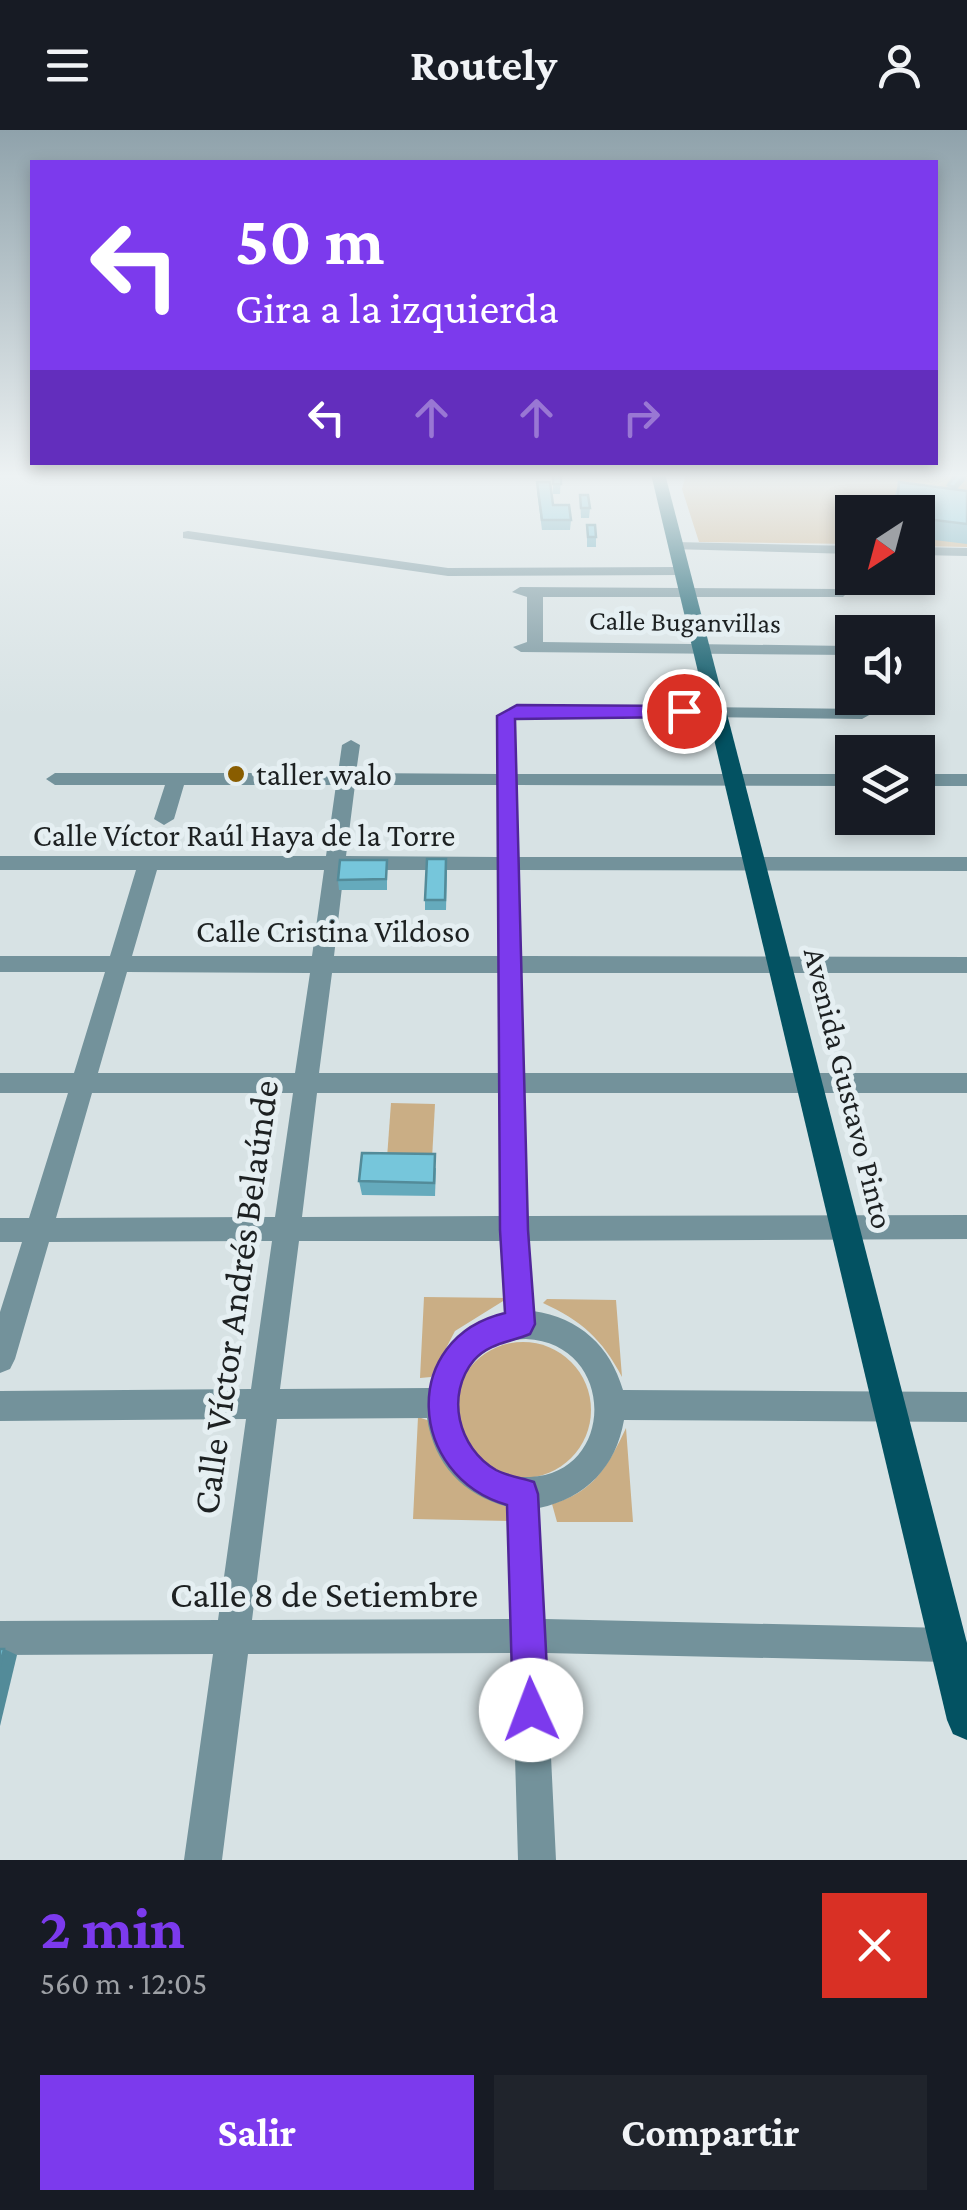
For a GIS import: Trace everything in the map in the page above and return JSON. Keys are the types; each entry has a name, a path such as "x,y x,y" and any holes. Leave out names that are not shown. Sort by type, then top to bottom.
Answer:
{"main road":[{"name":"Avenida Gustavo Pinto","path":"677,555 967,1720"}],"street":[{"path":"323,555 448,572 681,570"},
{"name":"Calle Buganvillas","path":"687,593 528,592 528,647 835,651"},
{"path":"687,593 835,594"},
{"path":"520,1324 514,1230 510,780 506,716 835,714"},
{"name":"Calle Víctor Andrés Belaúnde","path":"203,1860 351,745"},
{"path":"55,779 835,780"},
{"path":"164,818 176,779"},
{"path":"935,780 967,780"},
{"name":"Calle Víctor Raúl Haya de la Torre","path":"0,863 967,864"},
{"path":"0,1359 148,865"},
{"name":"Calle Cristina Vildoso","path":"0,964 967,965"},
{"path":"0,1083 967,1083"},
{"path":"0,1230 967,1226"},
{"path":"520,1324 552,1329 580,1346 601,1372 610,1406 605,1440 587,1470 558,1489 522,1494 488,1484 462,1462 447,1434 442,1403 449,1374 465,1349 490,1331 520,1324"},
{"path":"0,1406 442,1403"},
{"path":"610,1406 967,1407"},
{"path":"522,1494 536,1860"},
{"name":"Calle 8 de Setiembre","path":"0,1638 528,1636 947,1645"}],"shaded area":[{"path":"391,1103 435,1104 432,1159 387,1158"},
{"path":"424,1297 508,1298 455,1331 431,1377 420,1378"},
{"path":"547,1299 616,1300 622,1377 598,1342 580,1324 543,1303"},
{"path":"523,1342 549,1347 571,1362 586,1384 591,1410 586,1436 571,1458 549,1473 523,1478 497,1473 475,1458 460,1436 455,1410 460,1384 475,1362 497,1347"},
{"path":"418,1417 430,1421 483,1496 507,1507 514,1521 413,1519"},
{"path":"626,1428 633,1522 557,1522 552,1504 579,1492 598,1476"}],"building":[{"path":"427,859 446,859 445,900 425,900"},
{"path":"340,860 387,860 386,879 338,880"},
{"path":"362,1153 435,1154 434,1183 359,1181"}],"place":[{"name":"taller walo","path":"236,774"}],"route":[{"path":"531,1710 522,1494 488,1484 462,1462 447,1434 442,1403 449,1374 465,1349 490,1331 520,1324 514,1230 510,780 506,716 517,710 684,711"}]}
